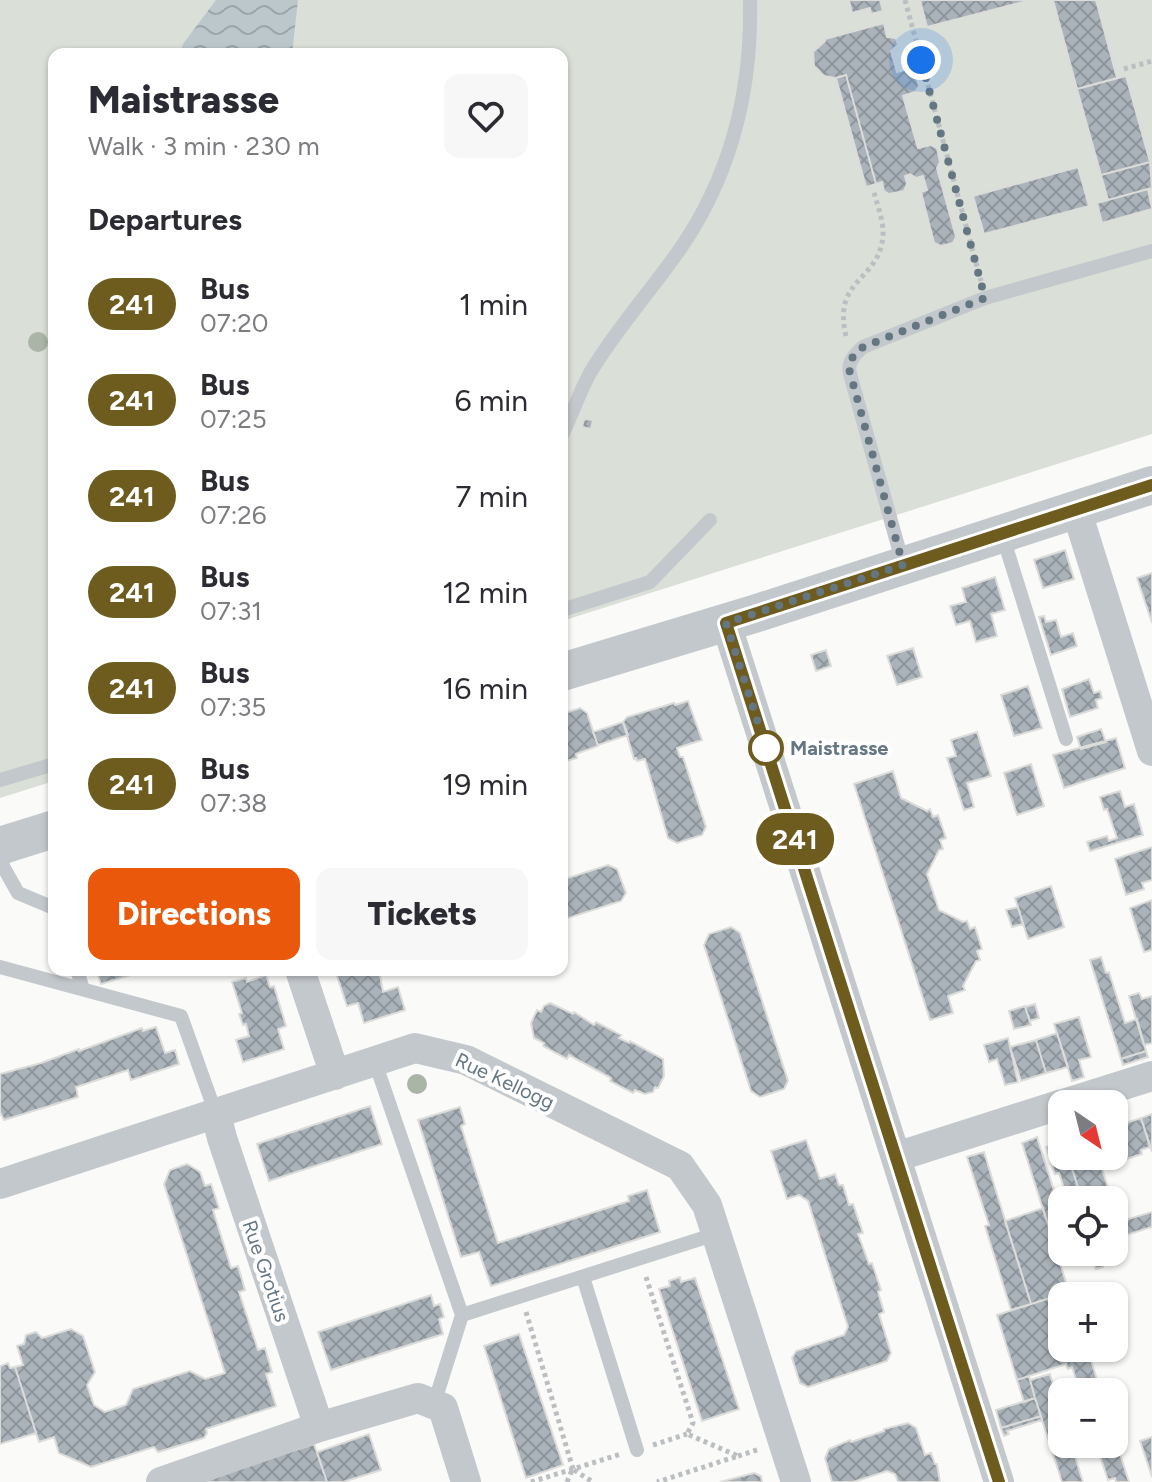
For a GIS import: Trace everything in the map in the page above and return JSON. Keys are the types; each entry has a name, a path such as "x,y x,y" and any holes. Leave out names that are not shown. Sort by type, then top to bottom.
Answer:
{"street":[{"path":"568,670 726,623 1152,485"},
{"path":"1076,509 1152,751"},
{"path":"726,623 999,1482"},
{"path":"0,846 48,831"},
{"path":"302,976 335,1075"},
{"name":"Rue Kellogg","path":"0,1184 415,1048 466,1060 680,1166 707,1205 796,1482"},
{"path":"1107,1090 1152,1076"},
{"path":"896,1157 1048,1108"},
{"name":"Rue Grotius","path":"216,1114 319,1427"},
{"path":"161,1482 319,1427 418,1398 443,1408 466,1482"}],"lane":[{"path":"568,422 589,375 615,335 681,249 712,197 734,142 745,84 750,0"},
{"path":"903,565 849,369 852,359 863,347 985,298 1152,251"},
{"path":"568,608 650,582 710,520"},
{"path":"1002,533 1066,739"},
{"path":"0,780 48,766"},
{"path":"0,861 18,893 48,906"},
{"path":"0,967 181,1016 216,1114"},
{"path":"79,976 83,989"},
{"path":"375,1062 462,1315 434,1404"},
{"path":"462,1315 716,1234"},
{"path":"583,1277 637,1450"}],"path":[{"path":"905,0 985,298"},
{"path":"1124,69 1152,61"},
{"path":"852,359 842,318 845,301 854,284 873,265 883,238 884,229 874,192"},
{"path":"639,1258 693,1423 687,1434"},
{"path":"521,1296 573,1469 593,1482"},
{"path":"531,1482 687,1434 738,1456 657,1482"},
{"path":"567,1482 573,1469"}],"shaded area":[{"path":"0,0 1152,0 1152,434 568,619 568,48 48,48 48,783 0,798"}],"water":[{"path":"216,0 298,0 293,48 182,48"}],"building":[{"path":"849,0 880,0 883,11 871,14 870,8 852,13"},
{"path":"920,0 1031,0 927,27"},
{"path":"1053,0 1096,0 1117,78 1077,89"},
{"path":"884,23 887,37 896,38 898,45 891,51 897,72 908,69 915,72 919,86 915,92 903,96 918,148 931,145 937,148 940,162 937,168 956,237 953,243 941,246 934,243 921,192 927,190 923,176 905,176 907,184 904,191 889,194 884,191 882,182 876,184 846,75 836,78 824,76 814,66 813,52 825,39"},
{"path":"846,75 876,184 866,187 836,78"},
{"path":"1126,76 1150,162 1101,175 1077,89"},
{"path":"1150,162 1152,188 1108,200 1101,175"},
{"path":"1078,167 1089,206 984,234 973,196"},
{"path":"1148,189 1152,209 1102,223 1097,203"},
{"path":"584,419 593,420 591,429 582,427"},
{"path":"1065,550 1074,579 1043,588 1034,560"},
{"path":"1152,573 1152,623 1137,578"},
{"path":"995,577 1005,610 991,614 997,636 976,642 970,621 956,625 950,606 966,602 962,588"},
{"path":"1044,616 1046,622 1056,620 1061,637 1073,633 1077,646 1051,655 1039,617"},
{"path":"913,648 922,677 897,685 887,656"},
{"path":"826,650 831,666 816,671 811,655"},
{"path":"1089,679 1094,693 1100,691 1102,698 1096,700 1098,708 1070,717 1062,689"},
{"path":"1028,686 1042,728 1014,736 1001,695"},
{"path":"688,701 702,740 677,748 680,757 683,757 706,827 702,835 677,843 668,838 645,759 634,759 623,722 627,717"},
{"path":"580,708 587,713 598,746 568,760 568,712"},
{"path":"623,722 628,735 598,745 593,732"},
{"path":"1101,729 1106,742 1081,749 1077,737"},
{"path":"977,732 991,776 967,783 974,807 964,810 947,758 956,756 951,740"},
{"path":"1116,738 1125,768 1064,788 1053,755"},
{"path":"1031,764 1044,806 1017,815 1004,773"},
{"path":"893,771 901,798 927,811 930,809 933,817 938,815 946,838 940,840 943,849 939,850 927,874 939,910 967,921 970,929 975,927 982,949 977,951 980,960 976,961 963,986 965,990 948,996 953,1013 930,1020 854,784"},
{"path":"1120,791 1125,807 1134,804 1143,835 1090,851 1087,842 1107,836 1109,841 1117,838 1100,797"},
{"path":"1152,847 1152,880 1142,883 1144,889 1126,895 1115,859"},
{"path":"608,865 617,869 626,893 621,901 568,918 568,878"},
{"path":"1051,886 1064,927 1028,939 1015,898"},
{"path":"1152,900 1152,950 1144,952 1130,908"},
{"path":"1018,907 1023,924 1012,927 1006,910"},
{"path":"731,927 740,933 788,1081 784,1089 760,1097 751,1091 704,945 709,934"},
{"path":"1101,957 1125,1023 1137,1019 1146,1051 1121,1059 1090,960"},
{"path":"98,976 127,976 101,984"},
{"path":"266,976 270,987 274,986 286,1026 278,1029 284,1049 243,1062 236,1040 249,1036 239,1014 242,1013 232,982 246,978 247,982"},
{"path":"337,976 380,976 383,992 398,987 405,1010 364,1023 358,1003 347,1006"},
{"path":"1139,993 1142,999 1152,996 1152,1043 1144,1045 1129,996"},
{"path":"550,1003 574,1012 594,1025 596,1022 621,1035 619,1038 663,1059 664,1076 658,1088 645,1094 635,1090 633,1093 569,1055 567,1059 543,1046 544,1043 534,1038 531,1023 537,1010 541,1012"},
{"path":"1035,1004 1039,1018 1030,1021 1025,1007"},
{"path":"1025,1006 1031,1025 1014,1029 1009,1011"},
{"path":"1079,1017 1091,1057 1079,1060 1084,1077 1072,1081 1054,1024"},
{"path":"156,1027 165,1053 175,1050 179,1064 131,1080 128,1070 76,1087 78,1097 4,1120 0,1112 0,1074 79,1051 142,1028 143,1031"},
{"path":"1057,1033 1068,1067 1046,1073 1036,1040"},
{"path":"1008,1038 1018,1082 1005,1085 997,1059 989,1062 984,1045"},
{"path":"1036,1040 1046,1073 1021,1081 1010,1047"},
{"path":"1146,1051 1148,1057 1123,1065 1121,1059"},
{"path":"370,1106 382,1144 269,1181 257,1144"},
{"path":"460,1107 465,1124 461,1126 498,1243 629,1201 628,1196 647,1190 660,1232 491,1286 479,1252 461,1257 418,1120"},
{"path":"1152,1114 1152,1152 1141,1118"},
{"path":"1141,1118 1150,1147 1141,1150 1142,1154 1128,1159 1128,1122"},
{"path":"1037,1137 1053,1186 1048,1186 1047,1222 1022,1143"},
{"path":"806,1140 820,1179 835,1174 839,1185 843,1185 849,1205 853,1204 863,1233 858,1234 881,1290 878,1292 884,1312 879,1314 891,1353 887,1361 808,1387 800,1383 792,1358 796,1351 844,1335 848,1327 808,1201 799,1195 787,1199 771,1151"},
{"path":"984,1152 1031,1304 1011,1310 967,1157"},
{"path":"187,1164 200,1172 205,1186 211,1184 219,1208 213,1210 231,1268 238,1266 245,1290 239,1292 258,1350 265,1348 272,1372 266,1374 276,1406 206,1429 204,1438 158,1452 154,1447 91,1467 59,1453 54,1437 39,1442 15,1367 23,1365 17,1346 24,1344 26,1335 36,1332 42,1338 71,1329 83,1336 95,1372 87,1385 94,1405 105,1412 126,1405 133,1389 190,1371 205,1379 225,1373 164,1184 170,1170"},
{"path":"1054,1170 1072,1170 1078,1186 1063,1186 1059,1173 1055,1174"},
{"path":"1072,1170 1102,1170 1107,1186 1078,1186"},
{"path":"1043,1208 1048,1224 1048,1266 1061,1266 1066,1282 1048,1282 1048,1299 1031,1304 1005,1221"},
{"path":"1152,1212 1152,1227 1128,1234 1128,1219"},
{"path":"680,1277 681,1282 695,1278 739,1409 702,1421 659,1289 670,1286 669,1281"},
{"path":"431,1295 434,1306 440,1304 444,1317 439,1319 443,1334 331,1370 318,1332"},
{"path":"1048,1299 1048,1362 1091,1362 1097,1378 1076,1378 1072,1367 1068,1369 1066,1364 1017,1380 997,1315"},
{"path":"519,1334 563,1465 526,1478 484,1346"},
{"path":"8,1363 10,1368 15,1367 36,1433 0,1444 0,1366"},
{"path":"1050,1374 1048,1438 1035,1398 1030,1380"},
{"path":"1029,1376 1035,1398 1024,1402 1017,1380"},
{"path":"1035,1398 1041,1416 1001,1428 996,1410"},
{"path":"1041,1416 1042,1420 1007,1431 1009,1434 1004,1436 1001,1428"},
{"path":"908,1423 916,1428 925,1455 931,1453 937,1464 940,1482 898,1482 895,1474 887,1471 853,1482 832,1482 825,1458 829,1449"},
{"path":"369,1434 381,1470 343,1482 327,1482 317,1452"},
{"path":"1152,1437 1152,1477 1140,1441"},
{"path":"314,1444 327,1482 196,1482"},
{"path":"1054,1458 1075,1458 1083,1482 1062,1482"},
{"path":"1101,1458 1121,1458 1129,1482 1116,1482 1115,1478 1108,1480"},
{"path":"754,1473 761,1476 762,1482 720,1482"}],"bus line":[{"name":"241","path":"999,1482 726,623 1152,485"}],"place":[{"name":"Maistrasse","path":"766,748"}],"route":[{"path":"766,748 726,623 903,565 849,369 852,359 863,347 985,298 921,60"}]}
